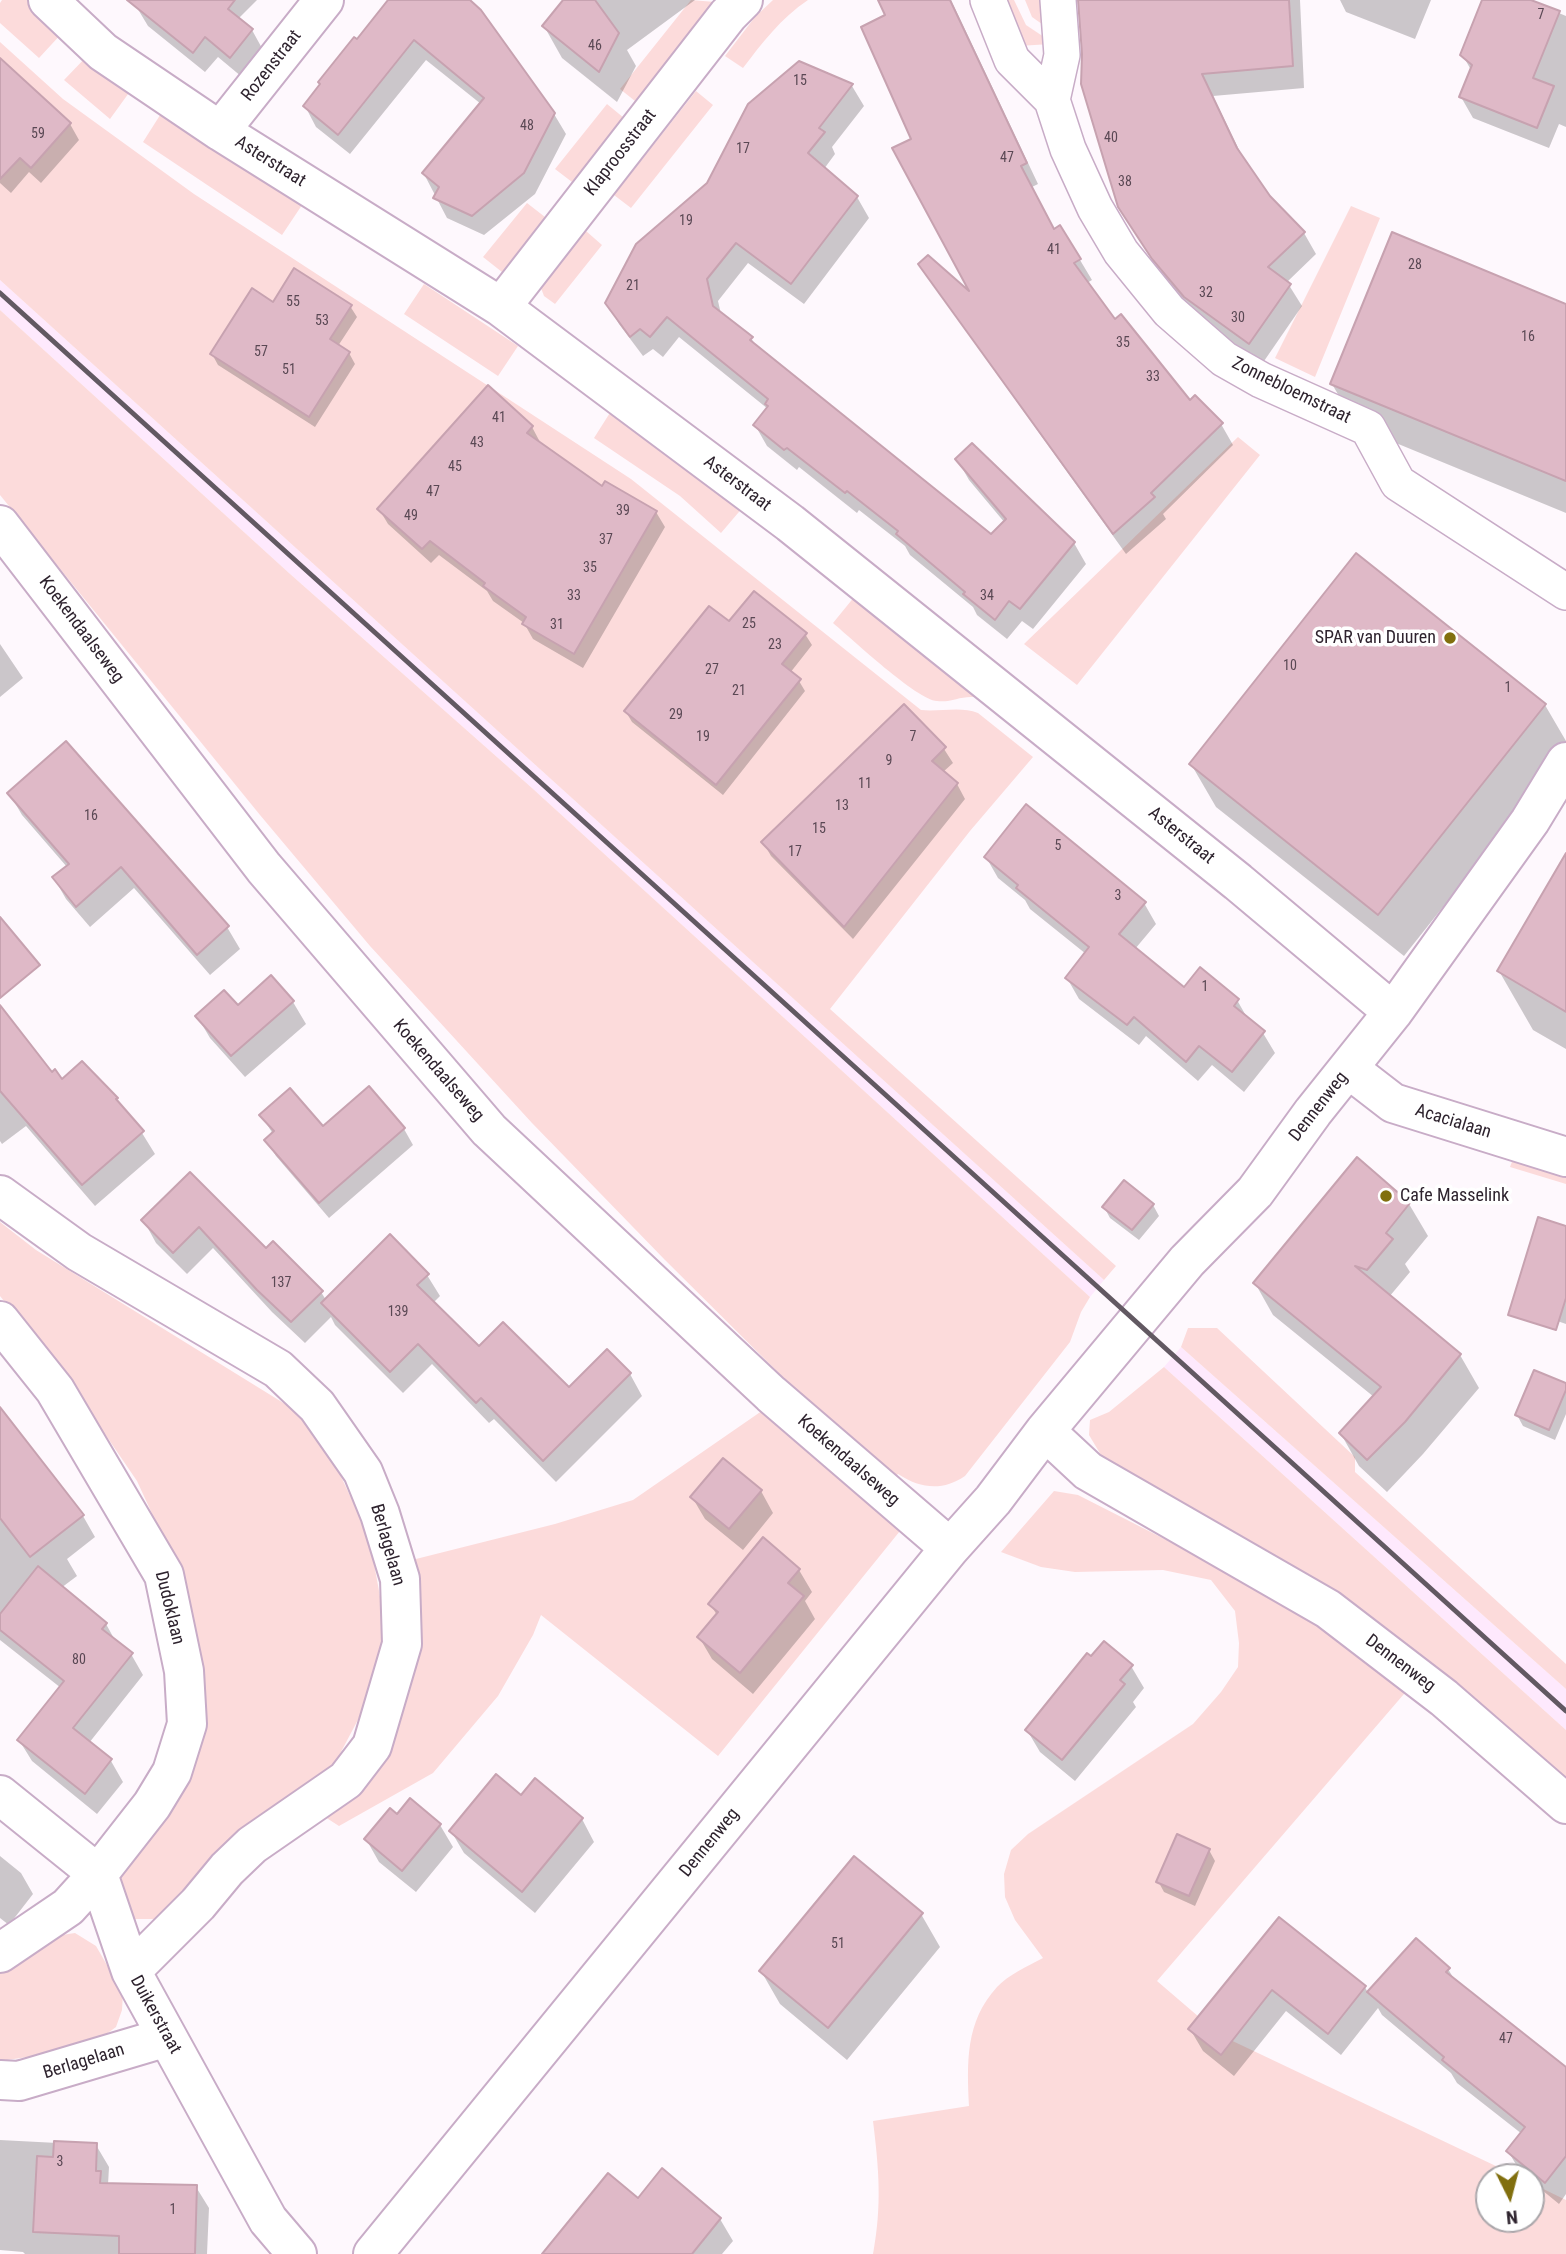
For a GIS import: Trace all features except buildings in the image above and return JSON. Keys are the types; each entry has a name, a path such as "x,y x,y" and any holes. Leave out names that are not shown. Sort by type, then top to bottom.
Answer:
{"street":[{"name":"Asterstraat","path":"48,0 103,52 220,131 501,307 800,532 1238,882 1393,1012"},
{"name":"Rozenstraat","path":"220,131 324,0"},
{"name":"Klaproosstraat","path":"501,307 728,15 743,0"},
{"name":"Zonnebloemstraat","path":"988,0 1013,60 1052,100 1068,149 1095,208 1121,251 1170,311 1224,359 1261,380 1368,428 1398,483 1566,592"},
{"path":"1052,100 1062,55 1058,0"},
{"name":"Koekendaalseweg","path":"0,524 264,868 489,1130 771,1394 950,1548"},
{"name":"Dennenweg","path":"373,2254 950,1548 993,1500 1045,1431 1187,1261 1255,1192 1313,1112 1393,1012 1530,821 1566,762"},
{"name":"Acacialaan","path":"1349,1069 1393,1103 1566,1157"},
{"name":"Berlagelaan","path":"0,1195 79,1252 278,1369 317,1406 363,1472 380,1514 400,1579 402,1644 372,1746 346,1780 252,1845 131,1971"},
{"name":"Dudoklaan","path":"0,1321 55,1390 164,1575 184,1671 187,1724 172,1772 152,1805 98,1874 68,1907 0,1953"},
{"name":"Dennenweg","path":"1045,1431 1088,1471 1328,1609 1444,1698 1566,1804"},
{"path":"0,1795 98,1874"},
{"name":"Duikerstraat","path":"98,1874 131,1971 268,2221 297,2254"},
{"name":"Berlagelaan","path":"0,2080 19,2081 167,2037"}],"shaded area":[{"path":"2,0 28,0 63,32 39,58 0,23"},
{"path":"691,0 715,2 635,101 620,89"},
{"path":"773,0 808,0 781,23 743,68 725,56 755,17"},
{"path":"999,0 1014,0 1026,25 1051,44 1018,46"},
{"path":"1025,0 1047,0 1049,29 1032,17"},
{"path":"0,42 63,99 194,194 631,479 921,710 965,710 978,713 1033,757 970,831 830,1009 1116,1266 1104,1280 0,280"},
{"path":"88,55 131,90 110,119 64,80"},
{"path":"696,91 713,105 631,208 614,195"},
{"path":"607,104 624,118 572,182 555,169"},
{"path":"162,112 302,205 282,235 143,142"},
{"path":"527,203 545,217 502,272 483,257"},
{"path":"1351,206 1380,218 1315,377 1275,358"},
{"path":"586,231 602,245 555,304 544,296 541,288"},
{"path":"0,280 1104,1280 1090,1297 532,788 289,573 0,310"},
{"path":"424,284 518,346 498,376 404,314"},
{"path":"0,310 289,573 532,788 1090,1297 1081,1312 1070,1342 965,1476 940,1486 915,1483 898,1474 892,1480 826,1420 532,1123 370,946 260,815 0,495"},
{"path":"613,408 744,506 721,533 680,496 594,438"},
{"path":"1238,437 1260,455 1077,685 1024,644"},
{"path":"855,596 980,698 937,701 915,691 885,668 833,623"},
{"path":"1513,1159 1566,1175 1566,1184 1510,1167"},
{"path":"0,1222 36,1250 298,1412 336,1466 369,1536 385,1624 369,1699 334,1765 223,1858 169,1915 155,1919 133,1919 117,1883 165,1815 178,1570 137,1481 77,1393 0,1296"},
{"path":"1188,1328 1217,1328 1355,1457 1355,1472 1566,1664 1566,1689 1181,1347"},
{"path":"1181,1347 1566,1689 1566,1730 1164,1367"},
{"path":"1164,1367 1566,1730 1566,1781 1110,1470 1089,1435 1090,1420 1109,1412"},
{"path":"769,1406 904,1526 718,1756 541,1615 533,1635 498,1696 433,1773 339,1826 325,1817 358,1788 404,1562 555,1524 633,1500"},
{"path":"1054,1491 1078,1495 1249,1582 1416,1680 1157,1981 1220,2035 1490,2163 1475,2163 1475,2233 1545,2233 1545,2190 1566,2200 1566,2254 873,2254 879,2188 873,2121 969,2106 970,2043 979,2014 997,1987 1018,1971 1043,1958 1015,1920 1005,1897 1004,1874 1011,1850 1028,1834 1193,1724 1221,1692 1238,1667 1239,1643 1235,1611 1211,1580 1163,1570 1075,1572 1041,1567 1001,1552"},
{"path":"75,1933 96,1946 123,1993 122,2010 116,2027 97,2041 55,2053 0,2061 0,1972 49,1937"}],"railway":[{"path":"0,293 1566,1711"}],"place":[{"name":"SPAR van Duuren","path":"1450,638"},
{"name":"Cafe Masselink","path":"1386,1196"}]}
